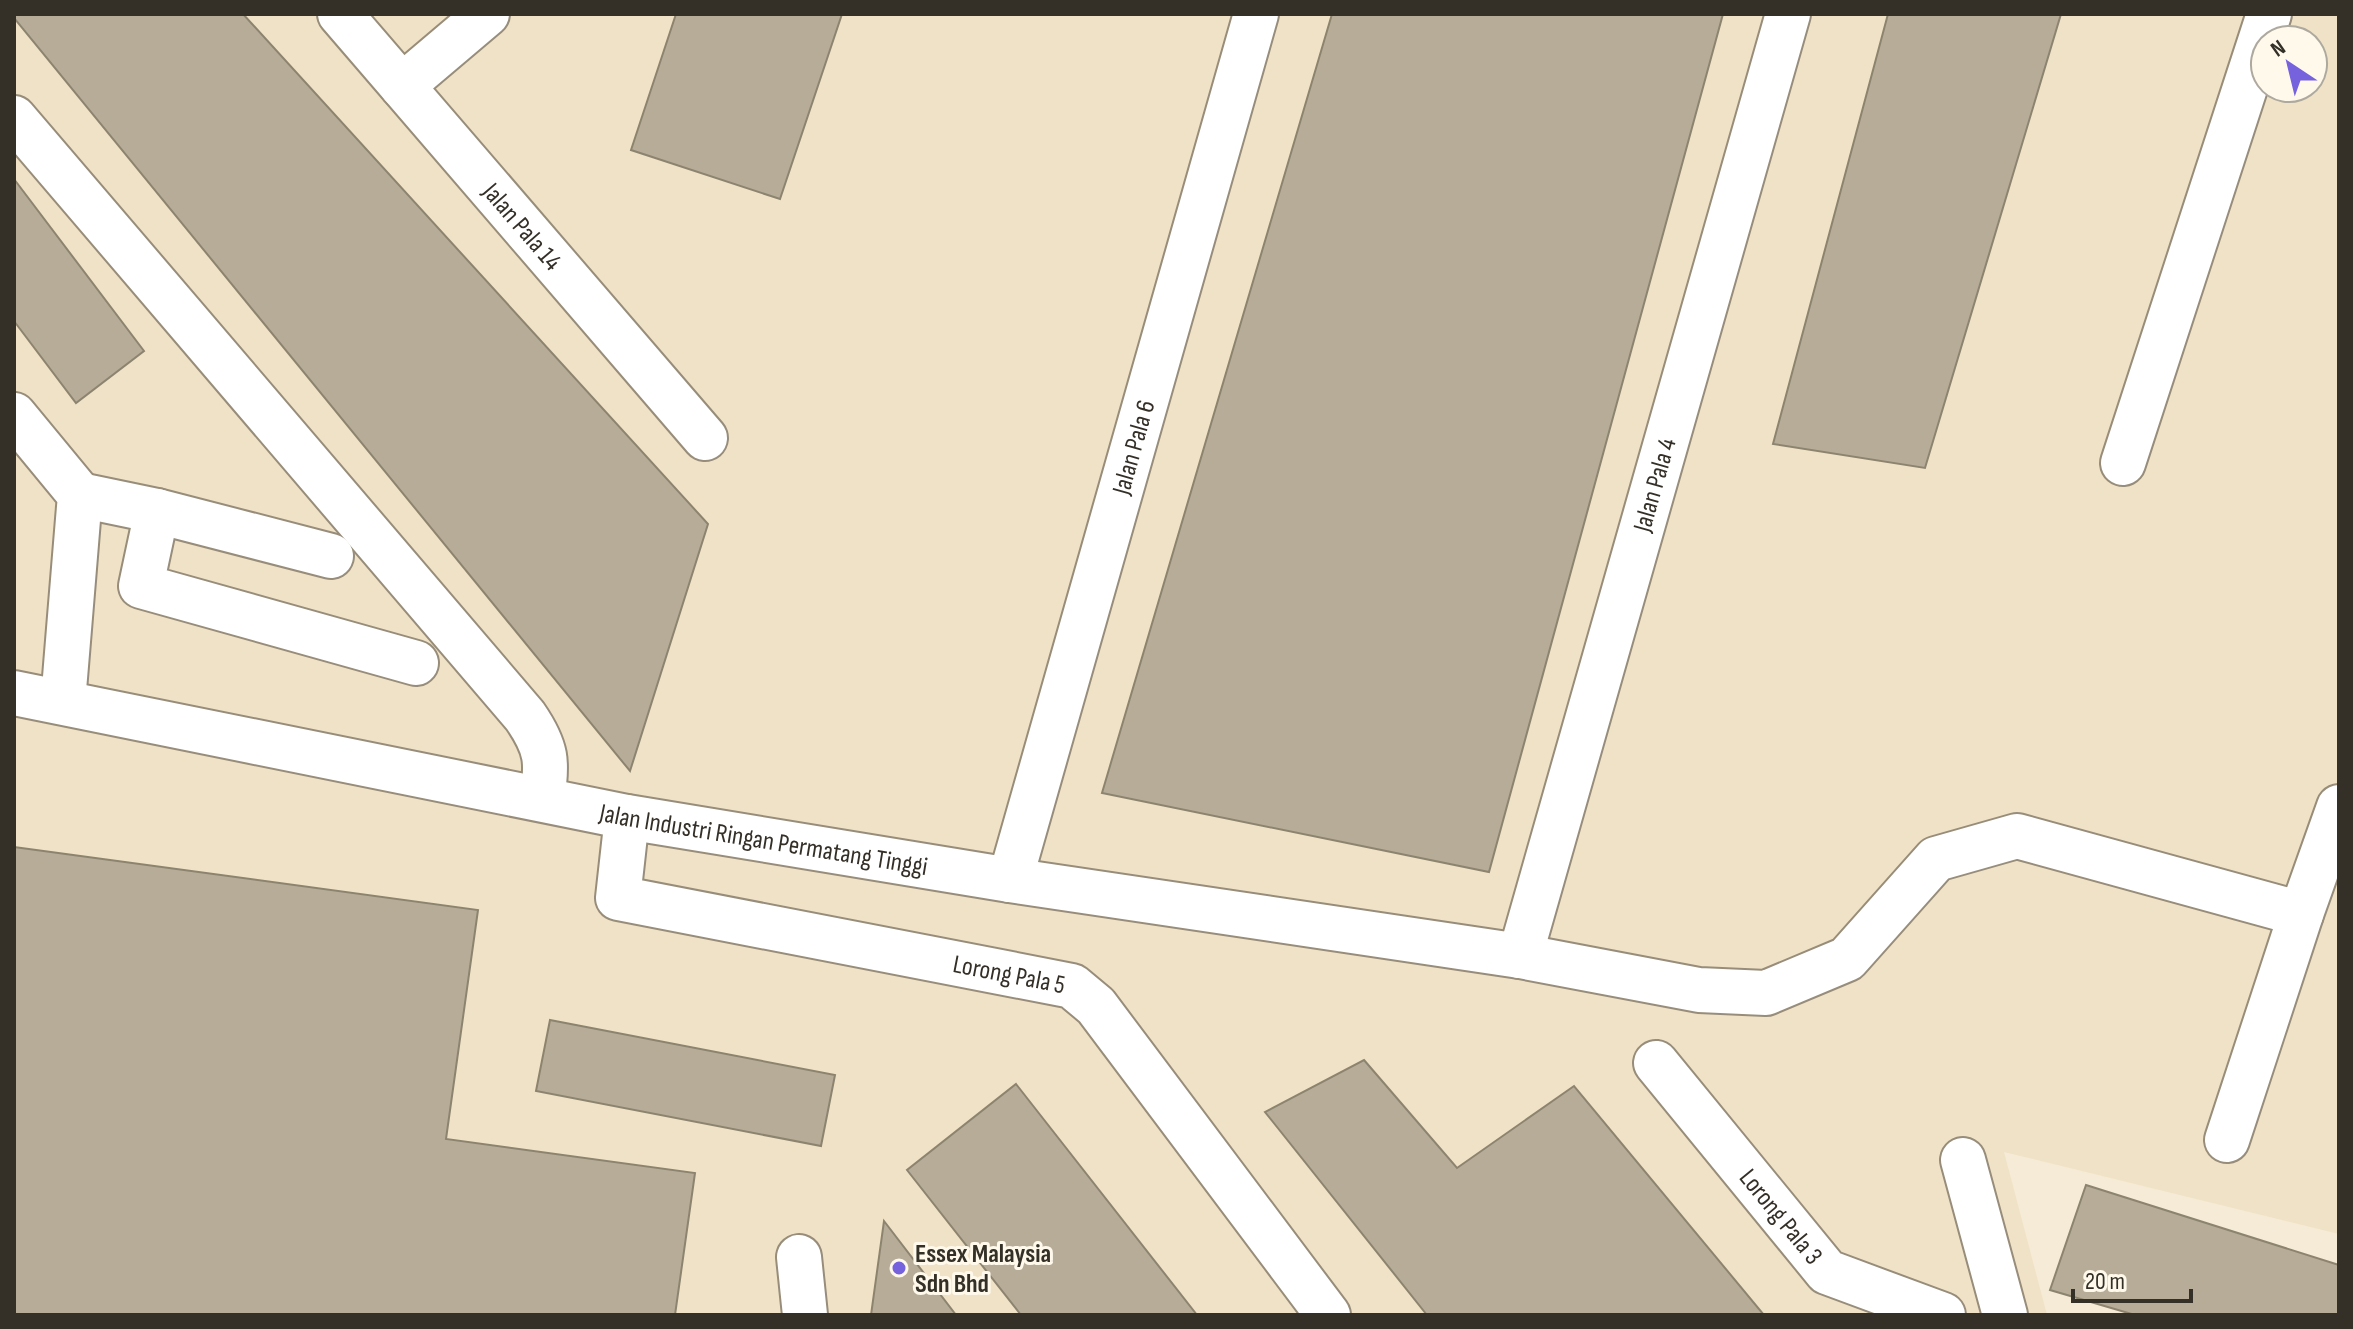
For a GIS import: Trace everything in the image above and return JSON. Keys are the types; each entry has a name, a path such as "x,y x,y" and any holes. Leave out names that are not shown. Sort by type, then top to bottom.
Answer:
{"street":[{"name":"Jalan Pala 14","path":"340,14 705,438"},
{"path":"402,86 487,14"},
{"name":"Jalan Pala 6","path":"1010,880 1256,14"},
{"name":"Jalan Pala 4","path":"1520,956 1788,14"},
{"path":"2123,463 2269,14"},
{"path":"14,118 525,716 542,741 547,769 542,799"},
{"path":"14,415 80,495 157,511 331,556"},
{"path":"63,702 80,495"},
{"path":"157,511 141,586 416,663"},
{"name":"Jalan Industri Ringan Permatang Tinggi","path":"14,693 627,817 1010,880 1520,956 1699,990 1766,993 1847,959 1936,859 2017,836 2301,914"},
{"path":"2227,1140 2339,807"},
{"name":"Lorong Pala 5","path":"627,817 618,898 1072,986 1096,1006 1328,1315"},
{"name":"Lorong Pala 3","path":"1656,1063 1827,1272 1943,1315"},
{"path":"1963,1160 2005,1315"},
{"path":"799,1257 805,1315"}],"shaded area":[{"path":"14,14 2339,14 2339,1234 2004,1152 2047,1315 14,1315"}],"building":[{"path":"14,14 243,14 708,524 630,771 14,18"},
{"path":"676,14 842,14 780,199 631,150"},
{"path":"1332,14 1723,14 1489,872 1102,793"},
{"path":"1888,14 2061,14 1925,468 1773,444"},
{"path":"14,179 144,351 76,403 14,321"},
{"path":"14,847 478,910 446,1139 695,1173 675,1315 14,1315"},
{"path":"550,1020 835,1075 821,1146 536,1091"},
{"path":"1364,1060 1457,1168 1574,1086 1764,1315 1427,1315 1265,1112"},
{"path":"1016,1084 1197,1315 1021,1315 907,1170"},
{"path":"2086,1185 2339,1265 2339,1315 2135,1315 2050,1290"},
{"name":"Essex Malaysia Sdn Bhd","path":"884,1221 956,1315 871,1315"}],"place":[{"name":"Essex Malaysia Sdn Bhd","path":"899,1268"}]}
